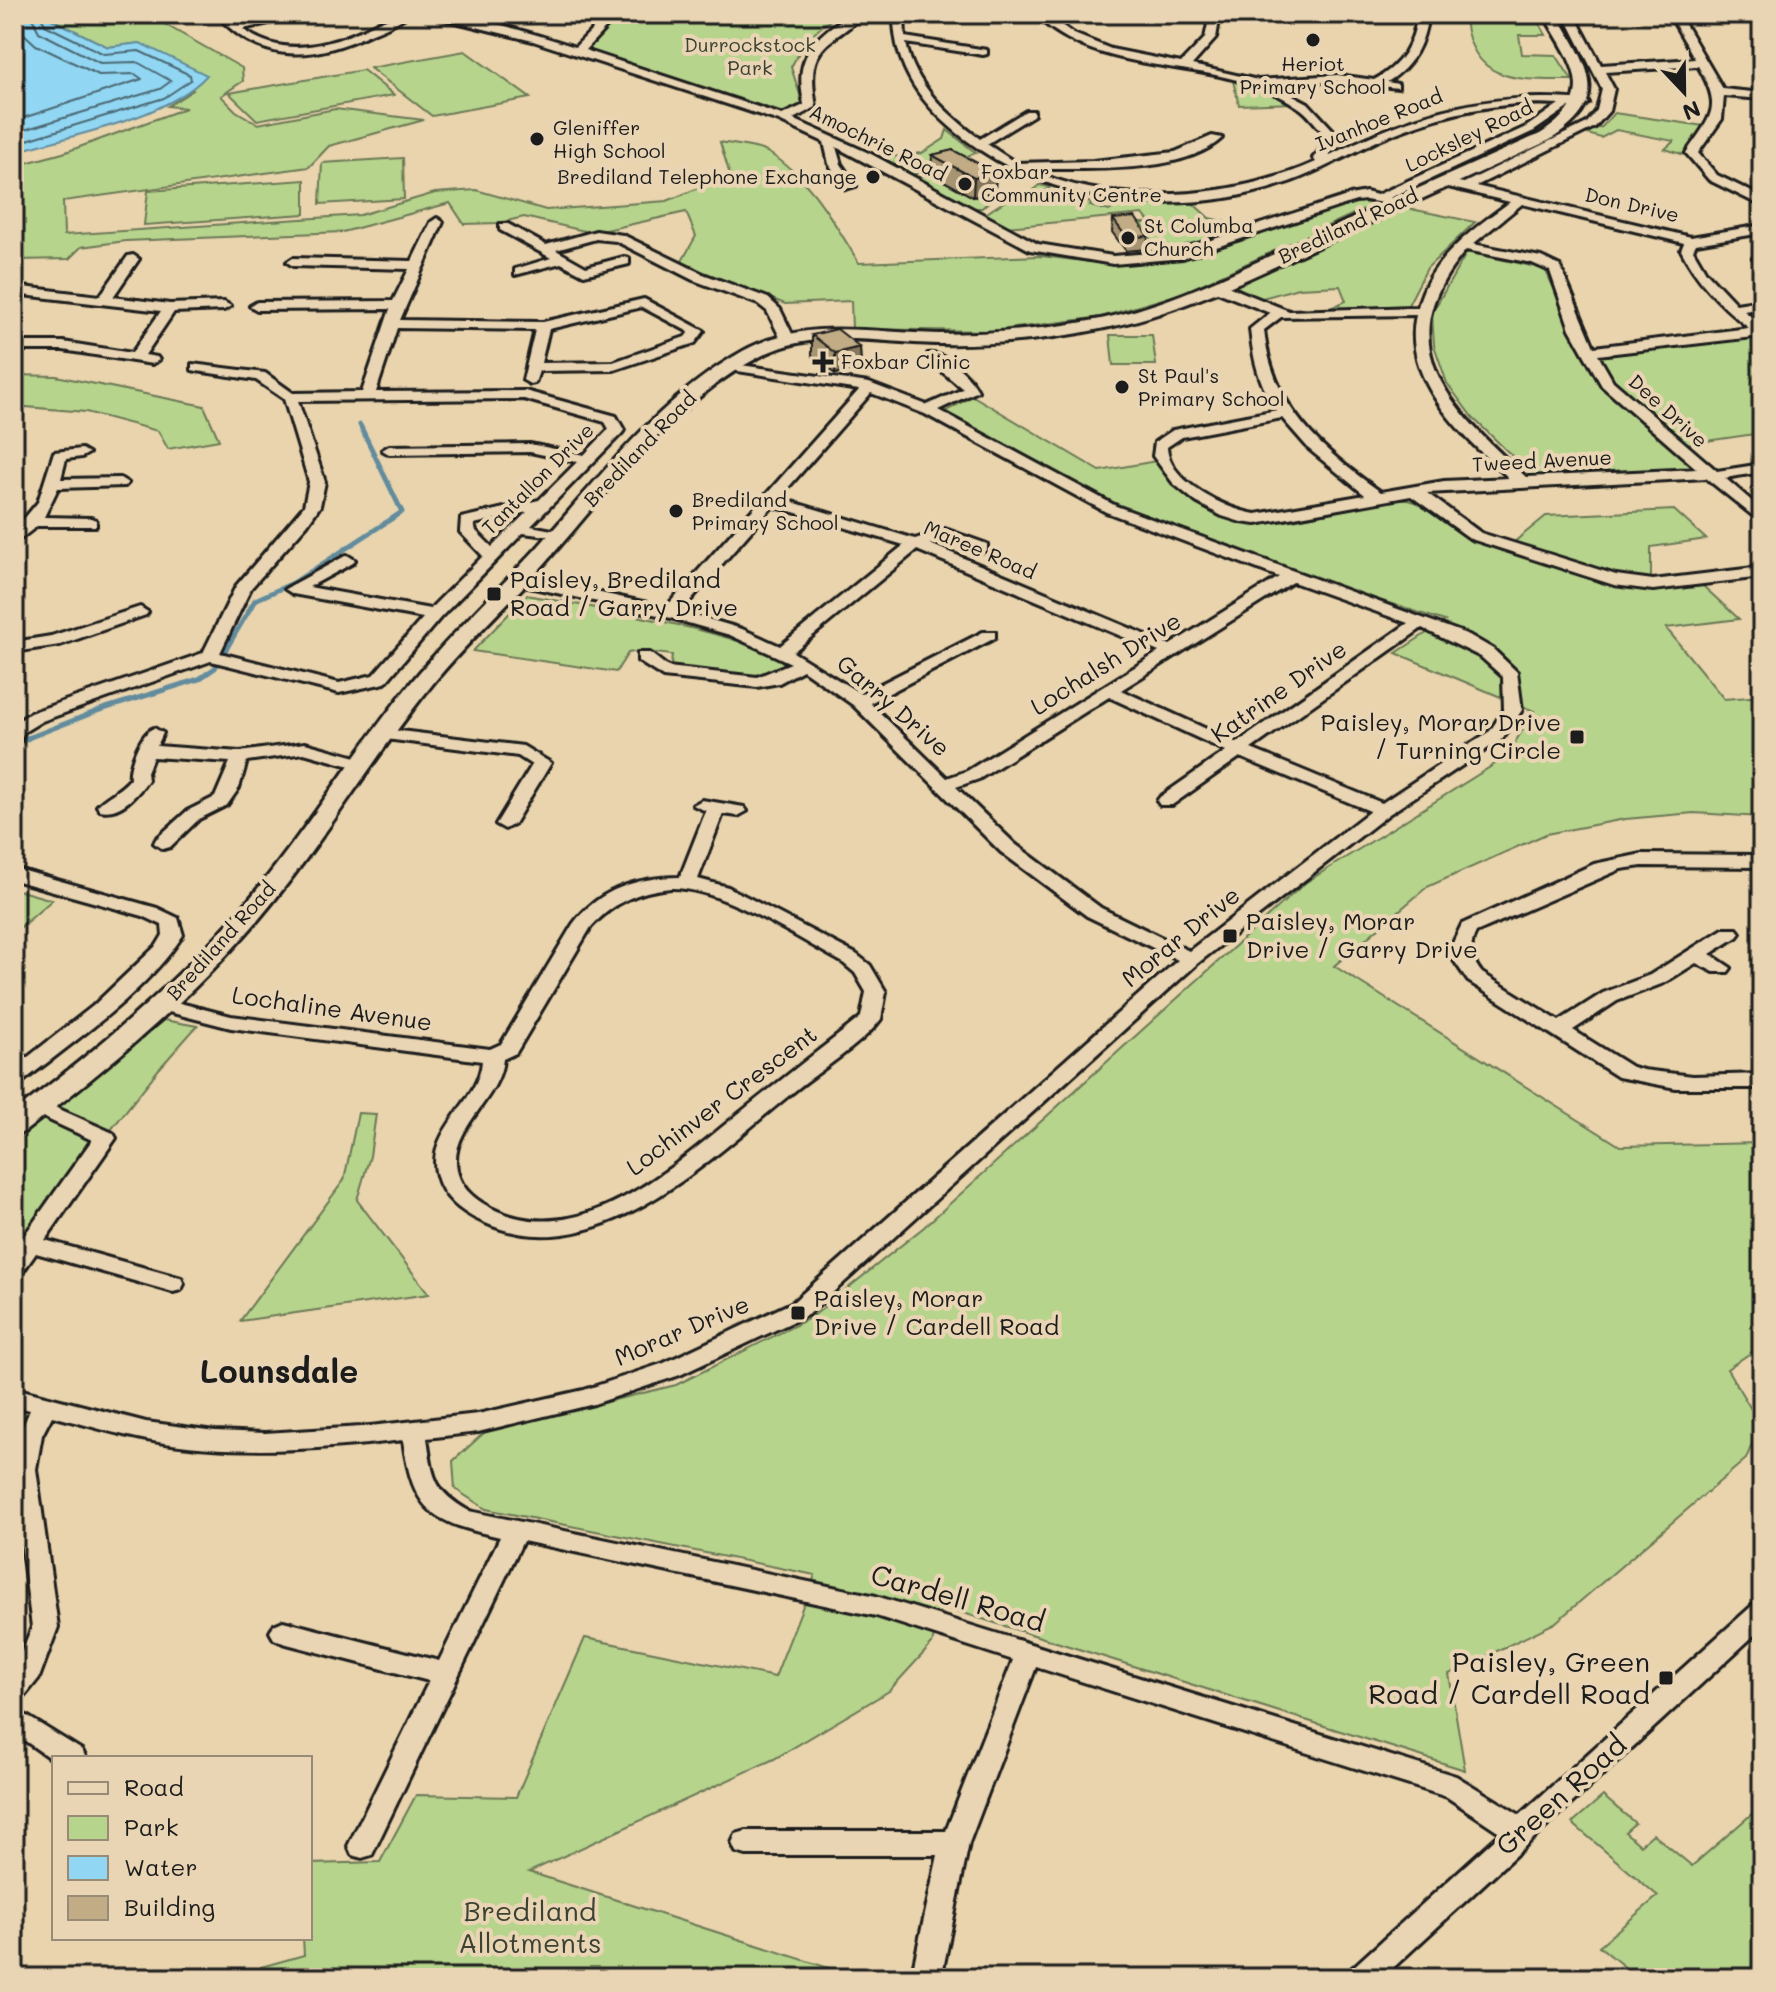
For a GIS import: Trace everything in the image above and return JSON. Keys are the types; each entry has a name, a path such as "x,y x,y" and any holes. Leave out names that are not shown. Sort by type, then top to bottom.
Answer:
{"street":[{"path":"221,14 266,48 294,52 353,40 404,14"},
{"path":"236,27 304,14"},
{"name":"Amochrie Road","path":"428,14 472,22 577,52 783,119 895,171 1017,240 1086,258 1133,260 1178,255 1354,198 1380,198 1399,204"},
{"path":"472,22 483,14"},
{"path":"577,52 610,17 608,14"},
{"path":"783,119 810,107 803,79 822,36 860,14"},
{"name":"Ivanhoe Road","path":"899,14 899,39 910,73 927,99 979,144 1014,166 1041,179 1075,187 1143,195 1188,195 1261,186 1425,116 1488,101 1528,98 1576,102"},
{"path":"1039,14 1067,33 1109,50 1254,83 1308,106 1330,133 1371,139"},
{"path":"1181,68 1203,50 1216,26 1215,14"},
{"path":"1376,83 1390,76 1414,55 1423,14"},
{"path":"1550,14 1587,85 1576,102"},
{"path":"1463,188 1591,125 1607,101 1608,89 1569,14"},
{"path":"1675,16 1719,92 1713,126 1692,153 1696,162 1709,176 1762,202"},
{"path":"899,39 984,52"},
{"path":"1596,69 1702,62"},
{"path":"1254,83 1338,78 1394,86"},
{"path":"1719,92 1762,96"},
{"name":"Brediland Road","path":"14,1126 164,1005 225,943 290,863 428,676 684,401 731,366 761,348 788,340 833,334 938,339 1032,335 1141,315 1215,286 1558,130 1576,102"},
{"name":"Locksley Road","path":"1380,198 1530,129 1576,102"},
{"path":"979,144 1031,113"},
{"path":"1014,166 1157,159 1197,151 1222,139 1202,132"},
{"path":"1322,162 1319,158 1326,151 1330,133"},
{"path":"832,140 829,144 835,164 850,186"},
{"name":"Don Drive","path":"1444,182 1691,241 1687,250 1692,261 1733,309 1761,331"},
{"path":"1519,201 1443,264 1419,311 1423,354 1442,394 1460,423 1521,481"},
{"path":"368,396 398,305 437,222"},
{"path":"504,227 584,271 624,261"},
{"path":"1691,241 1762,229"},
{"path":"546,249 596,235 619,238 677,268 763,301 773,309 788,340"},
{"name":"Dee Drive","path":"1463,246 1536,260 1555,269 1588,352 1607,383 1762,518"},
{"path":"1762,257 1759,258 1762,263"},
{"path":"105,299 133,259"},
{"path":"520,272 561,259"},
{"path":"293,262 416,265"},
{"path":"1215,286 1278,313 1419,311"},
{"path":"14,290 170,308 224,306"},
{"path":"392,324 543,326 644,303 695,328 698,334 690,340 614,366 534,367"},
{"path":"1733,309 1762,304"},
{"path":"257,306 398,305"},
{"path":"136,357 170,308"},
{"path":"1278,313 1262,322 1257,335 1265,378 1285,413 1333,463 1379,498"},
{"path":"525,395 543,326"},
{"path":"1588,352 1761,331"},
{"path":"14,346 63,346 152,360"},
{"path":"926,410 971,391 967,382 933,357"},
{"name":"Morar Drive","path":"14,1397 146,1431 215,1440 265,1442 478,1423 586,1398 672,1369 801,1308 1191,959 1383,810 1496,735 1513,710 1511,676 1487,653 1420,622 1288,578 1109,508 1043,477 926,410 869,387 731,366"},
{"path":"14,737 16,730 36,717 213,657 234,600 312,506 316,472 290,397 260,376 197,367"},
{"path":"670,613 869,387"},
{"name":"Tantallon Drive","path":"213,657 339,688 368,684 379,679 434,615 617,430 611,419 525,395 290,397"},
{"name":"Tweed Avenue","path":"1285,413 1178,433 1160,445 1160,456 1208,506 1234,516 1284,516 1414,491 1521,481 1710,474 1762,468"},
{"path":"389,450 530,448 588,460"},
{"path":"14,539 34,521 54,484 59,455 82,453"},
{"path":"54,484 120,483"},
{"path":"1414,491 1476,536 1614,580 1653,585 1762,572"},
{"name":"Maree Road","path":"769,500 806,508 915,544 1171,651"},
{"path":"492,556 465,528 466,521 542,504"},
{"path":"34,521 91,523"},
{"path":"519,528 558,535"},
{"path":"783,652 915,544 945,534 981,547"},
{"path":"347,560 293,589 434,615"},
{"name":"Lochalsh Drive","path":"946,784 973,775 1288,578"},
{"name":"Garry Drive","path":"517,580 670,613 736,632 804,663 859,701 1008,848 1094,912 1191,959"},
{"path":"14,647 54,641 140,612"},
{"name":"Katrine Drive","path":"1166,801 1420,622"},
{"path":"859,701 883,692 989,635"},
{"path":"644,657 663,672 757,682 773,679 804,663"},
{"path":"1110,691 1238,750 1383,810"},
{"path":"384,734 523,751 540,759 542,763 505,824"},
{"path":"106,806 123,798 139,780 138,772 152,742 240,757 305,748 361,764"},
{"path":"163,843 193,815 221,801 230,788 240,757"},
{"path":"221,801 238,810"},
{"path":"687,882 709,806 738,811"},
{"path":"1762,861 1642,860 1601,868 1469,928 1461,939 1459,951 1475,977 1625,1072 1650,1080 1762,1081"},
{"path":"14,874 150,912 171,922 173,928 164,949 67,1038 14,1078"},
{"name":"Lochinver Crescent","path":"687,882 721,891 849,958 863,969 876,992 871,1019 673,1176 625,1206 586,1221 541,1225 503,1222 466,1206 447,1175 452,1139 482,1093 494,1065 493,1056 509,1048 597,906 629,888 687,882"},
{"path":"1557,1031 1610,997 1657,979 1730,933"},
{"path":"1696,955 1721,968"},
{"name":"Lochaline Avenue","path":"164,1005 231,1022 493,1056"},
{"path":"14,1267 105,1138 39,1107"},
{"path":"31,1244 173,1284"},
{"path":"14,1690 30,1670 45,1627 22,1522 25,1444 36,1418 58,1409"},
{"name":"Cardell Road","path":"414,1429 424,1491 440,1507 463,1519 876,1606 1456,1788 1521,1831"},
{"path":"362,1846 516,1530"},
{"name":"Green Road","path":"1361,1978 1762,1612"},
{"path":"283,1632 445,1674"},
{"path":"932,1978 928,1969 955,1843 1029,1652"},
{"path":"14,1719 69,1756"},
{"path":"746,1843 955,1843"}],"green space":[{"path":"14,14 168,14 166,25 242,68 243,81 221,96 236,111 258,124 335,109 424,120 329,146 309,167 63,201 64,235 360,215 435,193 476,190 546,210 667,201 730,175 720,142 752,147 784,163 820,202 859,263 1041,256 1109,264 1156,262 1213,248 1356,201 1375,204 1183,293 1101,317 991,331 852,329 851,301 785,304 681,263 696,236 686,212 593,233 524,217 498,223 464,224 450,203 343,232 126,241 81,247 69,259 14,260 14,166 63,153 186,108 168,106 193,90 140,43 108,47 43,15 14,17"},
{"name":"Durrockstock Park","path":"625,14 840,14 817,30 796,58 791,67 804,107 784,113 585,49 610,21"},
{"path":"1471,14 1534,14 1546,35 1519,35 1522,54 1556,55 1572,80 1517,78 1488,67 1470,41 1465,20"},
{"path":"465,51 530,98 432,116 370,68"},
{"path":"363,70 394,95 257,120 229,93"},
{"path":"1233,81 1294,103 1239,105"},
{"path":"1614,113 1704,126 1685,155 1665,149 1674,141 1616,130 1601,138 1584,133 1602,127"},
{"path":"947,130 976,153 913,175 884,158 922,153 944,139"},
{"path":"403,158 404,199 320,204 322,163"},
{"path":"931,174 973,197 997,194 982,208 972,208 918,177"},
{"path":"305,180 305,214 144,225 148,191"},
{"path":"1039,185 1050,187 1042,194 1092,203 1090,206 1109,211 1132,197 1187,198 1209,218 1247,227 1159,253 1141,223 1150,223 1143,214 1006,227 985,214 1005,201 1009,194 1026,196"},
{"path":"1406,208 1475,222 1427,268 1408,305 1326,310 1346,301 1340,286 1298,288 1259,299 1236,286"},
{"path":"1467,252 1545,269 1585,356 1762,334 1762,433 1672,446 1699,472 1534,477 1472,417 1447,383 1434,345 1432,313"},
{"path":"1110,335 1152,335 1156,365 1113,365"},
{"path":"14,375 56,376 204,406 219,440 168,449 158,431 86,412 14,406"},
{"name":"Brediland Allotments","path":"973,396 1100,471 1156,461 1206,508 1228,519 1252,523 1278,522 1383,501 1407,500 1418,503 1467,538 1503,551 1546,516 1674,510 1706,539 1651,547 1651,589 1703,586 1739,619 1666,628 1724,699 1762,696 1762,817 1694,813 1625,819 1546,834 1427,887 1334,966 1620,1146 1762,1143 1762,1345 1727,1369 1760,1424 1746,1459 1555,1623 1449,1674 1465,1770 941,1606 932,1644 889,1691 774,1759 529,1872 860,1978 263,1978 261,1967 304,1955 303,1940 312,1940 312,1864 380,1862 416,1795 516,1797 585,1638 775,1677 815,1575 486,1509 455,1489 453,1461 486,1431 676,1385 812,1317 924,1227 1305,883 1506,757 1534,711 1396,653 1445,621 1286,570 1092,494 943,413"},
{"path":"527,595 710,633 773,655 786,667 760,678 676,669 671,665 672,655 639,651 628,653 616,672 473,651"},
{"path":"14,889 52,900 14,933"},
{"path":"164,1020 197,1026 159,1069 14,1253 14,1140"},
{"path":"358,1113 376,1114 370,1156 357,1200 429,1294 240,1321 344,1180"},
{"path":"1603,1796 1635,1823 1625,1832 1640,1845 1653,1834 1692,1866 1762,1805 1762,1978 1638,1978 1599,1946 1658,1896 1572,1823"}],"water":[{"path":"43,15 108,47 140,43 207,75 190,90 144,114 14,152 14,17"}],"building":[{"path":"953,150 996,173 974,178 932,155"},
{"path":"1135,217 1148,236 1127,238 1113,219"},
{"path":"837,329 860,347 835,353 812,335"}],"waterway":[{"path":"27,739 100,710 199,679 215,668 255,600 293,583 402,512 360,425"},
{"path":"14,744 27,739"}],"place":[{"name":"Heriot Primary School","path":"1313,40"},
{"name":"Gleniffer High School","path":"537,139"},
{"name":"Brediland Telephone Exchange","path":"873,177"},
{"name":"Foxbar Community Centre","path":"965,184"},
{"name":"St Columba Church","path":"1128,238"},
{"name":"Foxbar Clinic","path":"823,362"},
{"name":"St Paul's Primary School","path":"1122,387"},
{"name":"Brediland Primary School","path":"676,511"},
{"name":"Paisley, Brediland Road / Garry Drive","path":"494,594"},
{"name":"Paisley, Morar Drive / Turning Circle","path":"1577,737"},
{"name":"Paisley, Morar Drive / Garry Drive","path":"1230,936"},
{"name":"Paisley, Morar Drive / Cardell Road","path":"798,1313"},
{"name":"Paisley, Green Road / Cardell Road","path":"1666,1678"}],"district":[{"name":"Lounsdale","path":"279,1372"}]}
